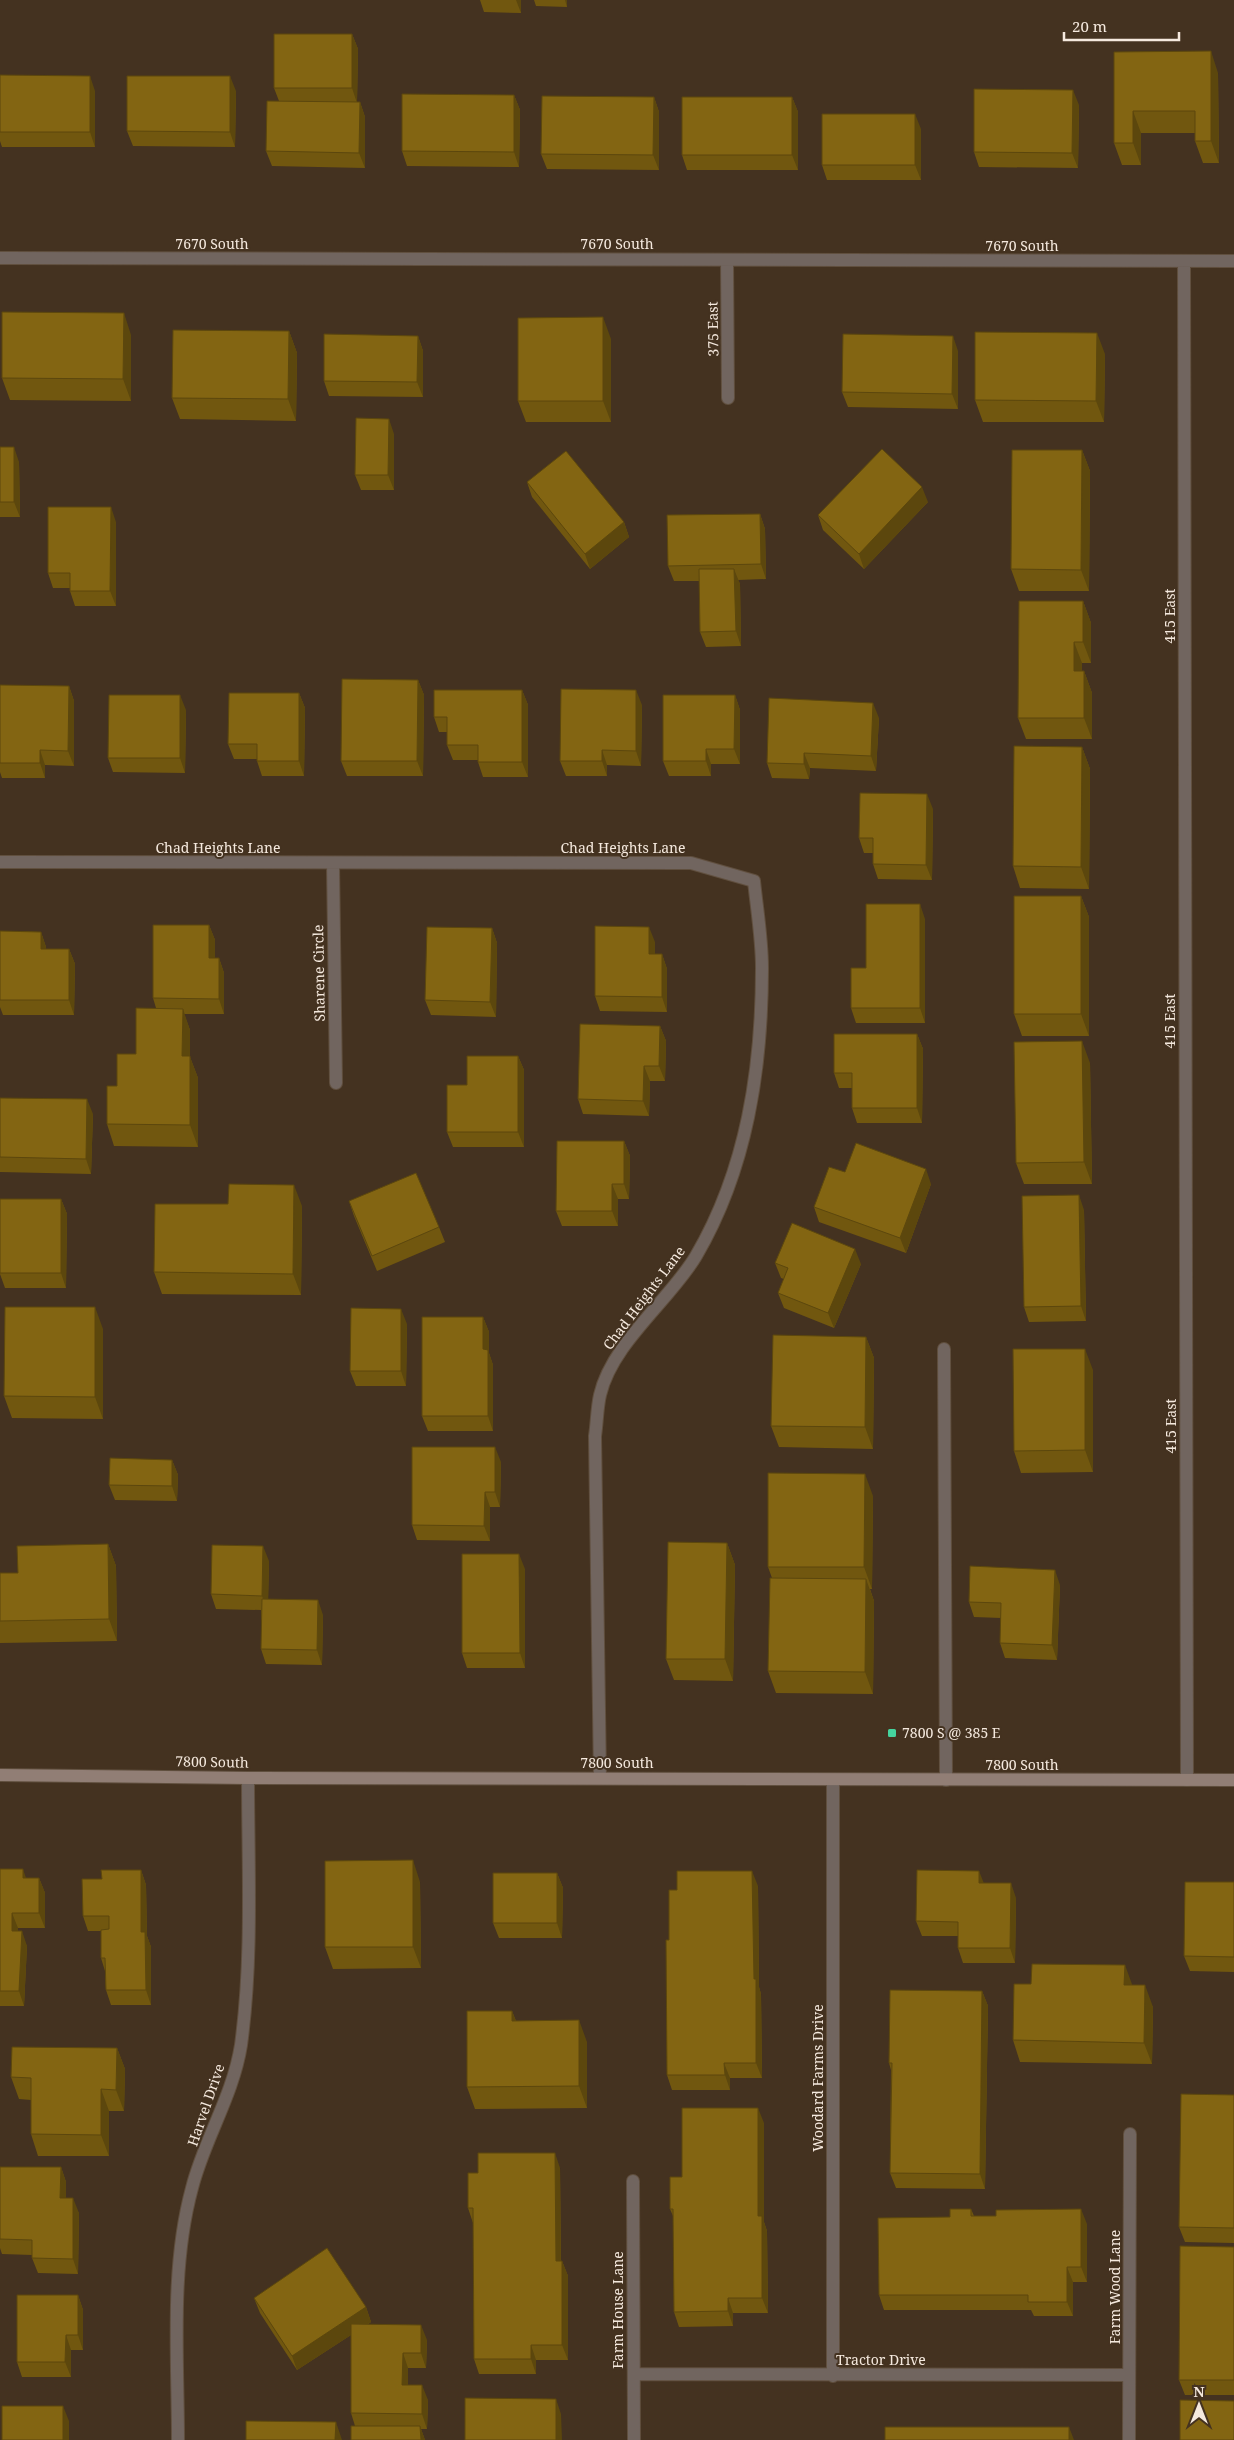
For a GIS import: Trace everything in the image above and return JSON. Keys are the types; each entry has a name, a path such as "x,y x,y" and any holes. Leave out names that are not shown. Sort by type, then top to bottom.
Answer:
{"main road":[{"name":"7800 South","path":"0,1775 248,1778 1234,1780"}],"street":[{"name":"7670 South","path":"0,258 1234,261"},
{"name":"375 East","path":"727,260 728,398"},
{"name":"415 East","path":"1184,261 1186,1780"},
{"name":"Chad Heights Lane","path":"0,862 691,863 754,881 762,966 759,1048 750,1117 728,1191 696,1257 613,1364 600,1394 595,1436 600,1778"},
{"name":"Sharene Circle","path":"333,863 336,1083"},
{"path":"944,1349 946,1780"},
{"name":"Harvel Drive","path":"178,2440 178,2311 181,2240 192,2187 226,2097 240,2048 247,1987 248,1778"},
{"name":"Woodard Farms Drive","path":"833,1780 833,2376"},
{"name":"Farm Wood Lane","path":"1129,2440 1130,2134"},
{"name":"Farm House Lane","path":"633,2180 634,2440"},
{"name":"Tractor Drive","path":"634,2374 833,2376 1129,2375"}],"building":[{"path":"274,34 352,34 352,88 274,88"},
{"path":"1211,51 1211,141 1195,141 1195,111 1133,111 1133,143 1114,143 1114,52"},
{"path":"0,75 90,76 90,132 0,132"},
{"path":"127,76 230,76 230,132 127,131"},
{"path":"974,89 1073,90 1072,153 974,152"},
{"path":"402,94 514,95 514,152 402,151"},
{"path":"542,96 654,97 653,155 541,154"},
{"path":"682,97 792,97 792,155 682,155"},
{"path":"267,101 360,102 359,153 266,151"},
{"path":"822,114 915,114 915,165 822,165"},
{"path":"2,312 124,313 123,379 2,378"},
{"path":"603,317 603,401 518,401 518,318"},
{"path":"173,330 289,331 288,399 172,398"},
{"path":"975,332 1097,333 1096,401 975,400"},
{"path":"324,334 418,336 417,382 324,381"},
{"path":"843,334 953,336 952,394 842,392"},
{"path":"356,418 389,419 388,475 355,475"},
{"path":"0,447 14,447 14,502 0,502"},
{"path":"882,449 922,487 859,554 818,515"},
{"path":"1012,450 1082,450 1081,570 1011,569"},
{"path":"566,451 624,522 585,554 527,482"},
{"path":"48,507 111,507 110,591 70,591 70,573 48,573"},
{"path":"760,514 761,564 668,566 667,515"},
{"path":"699,569 734,569 736,631 700,632"},
{"path":"1019,601 1083,601 1083,642 1074,642 1074,671 1084,671 1084,718 1018,718"},
{"path":"342,679 418,680 417,761 341,761"},
{"path":"0,685 69,686 68,751 40,750 40,763 0,763"},
{"path":"561,689 636,690 636,751 602,750 602,761 560,761"},
{"path":"434,690 522,690 522,762 478,762 478,745 447,745 447,717 434,717"},
{"path":"229,693 299,693 299,761 257,761 257,744 228,744"},
{"path":"109,695 180,695 180,758 108,758"},
{"path":"663,695 735,695 734,749 706,749 706,761 663,761"},
{"path":"769,698 873,703 871,756 804,753 804,764 767,763"},
{"path":"1014,746 1082,747 1081,867 1013,866"},
{"path":"860,793 927,794 926,865 873,864 873,838 859,838"},
{"path":"1014,896 1081,896 1081,1014 1014,1014"},
{"path":"866,904 920,904 920,1008 851,1008 851,968 866,968"},
{"path":"153,925 209,925 209,958 219,958 219,999 153,998"},
{"path":"595,926 649,927 649,954 662,954 662,997 595,996"},
{"path":"427,927 492,928 490,1002 425,1000"},
{"path":"0,931 41,932 41,949 69,949 69,1000 0,1000"},
{"path":"136,1008 183,1009 182,1056 190,1056 190,1125 107,1124 107,1086 117,1086 117,1054 136,1054"},
{"path":"580,1024 660,1026 659,1066 644,1066 643,1101 578,1099"},
{"path":"834,1034 917,1034 917,1108 852,1108 852,1073 834,1073"},
{"path":"1082,1041 1084,1162 1016,1163 1014,1042"},
{"path":"467,1056 518,1056 518,1132 447,1132 447,1085 467,1085"},
{"path":"0,1098 87,1099 86,1159 0,1157"},
{"path":"557,1141 624,1141 624,1184 612,1184 612,1211 556,1211"},
{"path":"856,1143 926,1169 900,1238 814,1207 829,1167 845,1172"},
{"path":"416,1173 439,1227 372,1256 349,1201"},
{"path":"229,1184 294,1185 293,1274 154,1272 155,1204 228,1204"},
{"path":"1079,1195 1081,1306 1024,1307 1022,1196"},
{"path":"0,1199 61,1199 61,1273 0,1273"},
{"path":"792,1223 855,1249 828,1313 778,1293 788,1268 775,1263"},
{"path":"5,1307 95,1307 95,1397 4,1396"},
{"path":"351,1308 401,1309 401,1371 350,1371"},
{"path":"422,1317 483,1317 483,1349 488,1350 488,1416 422,1416"},
{"path":"773,1335 866,1337 865,1427 771,1426"},
{"path":"1013,1349 1085,1349 1085,1450 1014,1451"},
{"path":"412,1447 495,1447 495,1492 485,1492 484,1526 412,1525"},
{"path":"110,1458 172,1460 172,1486 109,1485"},
{"path":"768,1473 865,1474 864,1567 768,1567"},
{"path":"668,1542 727,1543 725,1659 666,1659"},
{"path":"108,1544 109,1619 0,1621 0,1573 18,1573 17,1546"},
{"path":"212,1545 263,1546 262,1596 211,1594"},
{"path":"462,1554 519,1554 520,1653 462,1653"},
{"path":"970,1566 1055,1570 1052,1645 1000,1643 1001,1603 969,1602"},
{"path":"770,1578 866,1579 865,1672 768,1671"},
{"path":"262,1599 318,1600 317,1650 261,1649"},
{"path":"413,1860 413,1947 325,1947 325,1861"},
{"path":"0,1869 23,1869 23,1878 39,1878 39,1913 12,1913 12,1931 22,1931 19,1991 0,1991"},
{"path":"101,1870 141,1870 141,1932 145,1932 146,1990 106,1990 105,1958 101,1958 101,1930 109,1929 109,1916 83,1916 82,1879 102,1879"},
{"path":"917,1870 979,1871 979,1883 1011,1883 1010,1948 958,1948 958,1922 916,1921"},
{"path":"677,1871 752,1871 754,1979 756,1979 756,2063 724,2063 725,2075 667,2075 666,1940 669,1940 669,1890 677,1890"},
{"path":"493,1873 557,1873 557,1923 493,1923"},
{"path":"1185,1882 1234,1882 1234,1957 1184,1956"},
{"path":"1032,1964 1125,1965 1124,1985 1145,1985 1144,2043 1013,2040 1014,1984 1031,1984"},
{"path":"890,1990 982,1991 980,2174 890,2173 892,2063 889,2063"},
{"path":"467,2011 512,2011 512,2021 579,2020 579,2086 467,2087"},
{"path":"12,2047 117,2048 116,2090 101,2089 101,2135 31,2134 31,2078 11,2077"},
{"path":"1181,2094 1234,2095 1234,2228 1179,2227"},
{"path":"682,2108 758,2108 758,2216 762,2216 762,2298 728,2298 728,2311 674,2312 673,2209 670,2209 670,2177 682,2177"},
{"path":"478,2153 555,2153 556,2261 562,2261 562,2345 531,2345 531,2359 474,2359 473,2208 468,2208 468,2173 478,2173"},
{"path":"0,2167 61,2167 60,2198 73,2198 73,2259 32,2258 32,2240 0,2239"},
{"path":"950,2209 971,2209 971,2216 996,2216 996,2210 1081,2209 1081,2267 1067,2267 1067,2302 1028,2302 1028,2295 879,2295 878,2218 950,2217"},
{"path":"1180,2246 1234,2247 1234,2380 1179,2380"},
{"path":"327,2248 366,2307 292,2356 254,2298"},
{"path":"17,2295 78,2295 78,2335 66,2335 65,2362 17,2362"},
{"path":"351,2324 421,2325 421,2353 403,2353 402,2385 422,2385 422,2414 351,2413"},
{"path":"465,2398 556,2399 556,2440 465,2440"},
{"path":"1180,2400 1234,2401 1234,2440 1180,2440"},
{"path":"2,2406 63,2406 63,2440 2,2440"},
{"path":"246,2421 336,2422 335,2440 246,2440"},
{"path":"351,2426 420,2426 421,2440 351,2440"},
{"path":"885,2427 1069,2427 1069,2440 885,2440"}],"place":[{"name":"7800 S @ 385 E","path":"892,1733"}]}
